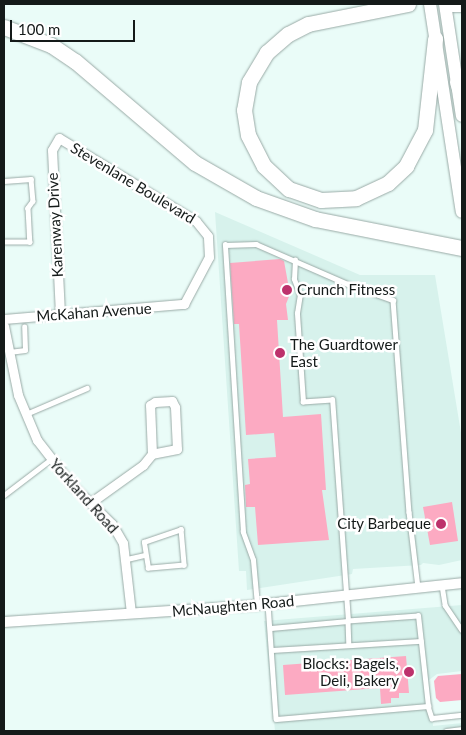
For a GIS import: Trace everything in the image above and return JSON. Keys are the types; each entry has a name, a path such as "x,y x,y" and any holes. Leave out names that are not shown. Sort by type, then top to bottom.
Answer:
{"highway":[{"path":"408,4 308,24 288,34 268,52 250,82 244,110 248,135 264,166 289,188 321,200 356,198 388,183 410,160 425,130 435,39"},
{"path":"452,4 462,4"},
{"path":"4,27 51,45 75,61 195,163 256,198 316,219 462,248"},
{"path":"457,82 462,97"}],"main road":[{"path":"430,4 462,212"},
{"path":"446,4 462,116"}],"street":[{"name":"Stevenlane Boulevard","path":"59,138 196,221 206,231 209,257 184,304"},
{"name":"Karenway Drive","path":"59,138 52,150 60,314"},
{"name":"McKahan Avenue","path":"4,319 184,304"},
{"name":"Yorkland Road","path":"4,326 25,415 50,460 112,524 127,559 131,613"},
{"path":"90,503 144,465 152,454 150,405 155,402 172,402 175,407 177,449 152,454"},
{"name":"McNaughten Road","path":"4,622 262,604 462,583"}],"lane":[{"path":"4,181 31,179 33,201 28,208 30,242 4,242"},
{"path":"418,588 408,507 393,300 350,285 256,244 225,245 243,532 254,560 262,604 271,628 276,718 428,706"},
{"path":"295,260 294,279 300,295 297,313 303,402 332,400 349,646"},
{"path":"9,352 25,350 24,327"},
{"path":"25,415 87,388"},
{"path":"4,495 50,460"},
{"path":"181,529 184,565 148,568 145,555 144,542 181,529"},
{"path":"127,559 145,555"},
{"path":"442,585 445,605 462,630"},
{"path":"271,628 418,616 428,706 432,718 462,715"},
{"path":"272,650 421,641"},
{"path":"446,731 462,729"}],"shaded area":[{"path":"215,212 360,275 435,275 462,439 462,560 439,565 423,563 421,565 353,569 352,574 247,590 246,571 239,571"},
{"path":"462,605 462,671 437,674 429,680 433,726 462,723 462,731 275,731 264,621"}],"building":[{"path":"280,259 284,261 290,294 286,304 288,320 277,320 283,417 321,414 326,490 322,490 329,540 258,545 255,507 246,507 245,485 250,484 248,459 276,457 274,433 246,435 239,324 234,324 230,263"},
{"name":"City Barbeque","path":"452,502 458,541 430,545 423,507"},
{"path":"406,656 409,693 399,693 399,698 391,698 391,703 381,704 380,688 285,695 283,665"},
{"path":"462,674 462,700 440,702 436,698 434,681 438,676"}],"place":[{"name":"Crunch Fitness","path":"287,290"},
{"name":"The Guardtower East","path":"280,353"},
{"name":"City Barbeque","path":"441,524"},
{"name":"Blocks: Bagels, Deli, Bakery","path":"409,672"}]}
